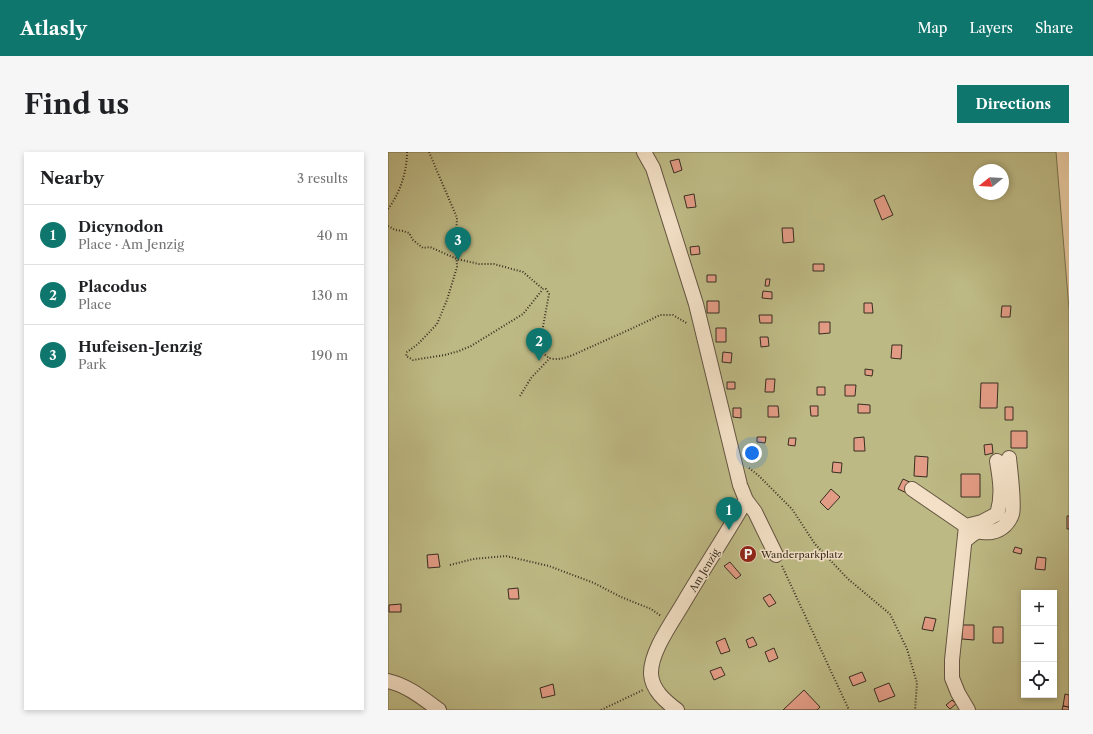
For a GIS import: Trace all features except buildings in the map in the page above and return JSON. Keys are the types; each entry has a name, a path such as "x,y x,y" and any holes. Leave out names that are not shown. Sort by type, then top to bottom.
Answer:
{"street":[{"path":"644,152 653,168 696,304 740,485 746,500 755,512 776,555"},
{"path":"912,489 966,526 982,522 997,514 1001,502 1000,482 1003,460 1013,514 1004,527 992,532 981,531 975,533 964,542"},
{"name":"Am Jenzig","path":"653,685 651,674 654,654 671,623 746,500"},
{"path":"966,526 952,660 952,678 958,693 968,710"},
{"path":"388,681 394,682 421,696 439,710"},
{"path":"653,685 660,696 676,710"}],"path":[{"path":"388,209 395,200 404,175 407,152"},
{"path":"429,152 448,201 457,218 457,266 447,300 437,324 408,352 406,356 413,360 445,355 471,346 523,314 542,289"},
{"path":"388,226 395,230 409,233 413,240 423,248 430,247 457,259 479,264 494,264 523,272 542,289 546,288 549,294 540,343 542,350 550,358 562,358 581,351 660,316 673,315 688,324"},
{"path":"520,396 531,378 550,358"},
{"path":"733,457 758,475 792,509 815,544 848,579 890,614 907,648 917,683 916,710"},
{"path":"776,555 849,710"},
{"path":"450,565 473,559 506,556 549,566 594,583 621,597 650,608 671,623"},
{"path":"601,710 653,685"}],"shaded area":[{"path":"388,152 1056,152 1069,309 1069,710 388,710"}],"place":[{"name":"Hufeisen-Jenzig","path":"458,260"},
{"name":"Placodus","path":"539,361"},
{"name":"Dicynodon","path":"729,530"},
{"name":"Wanderparkplatz","path":"748,554"}]}
